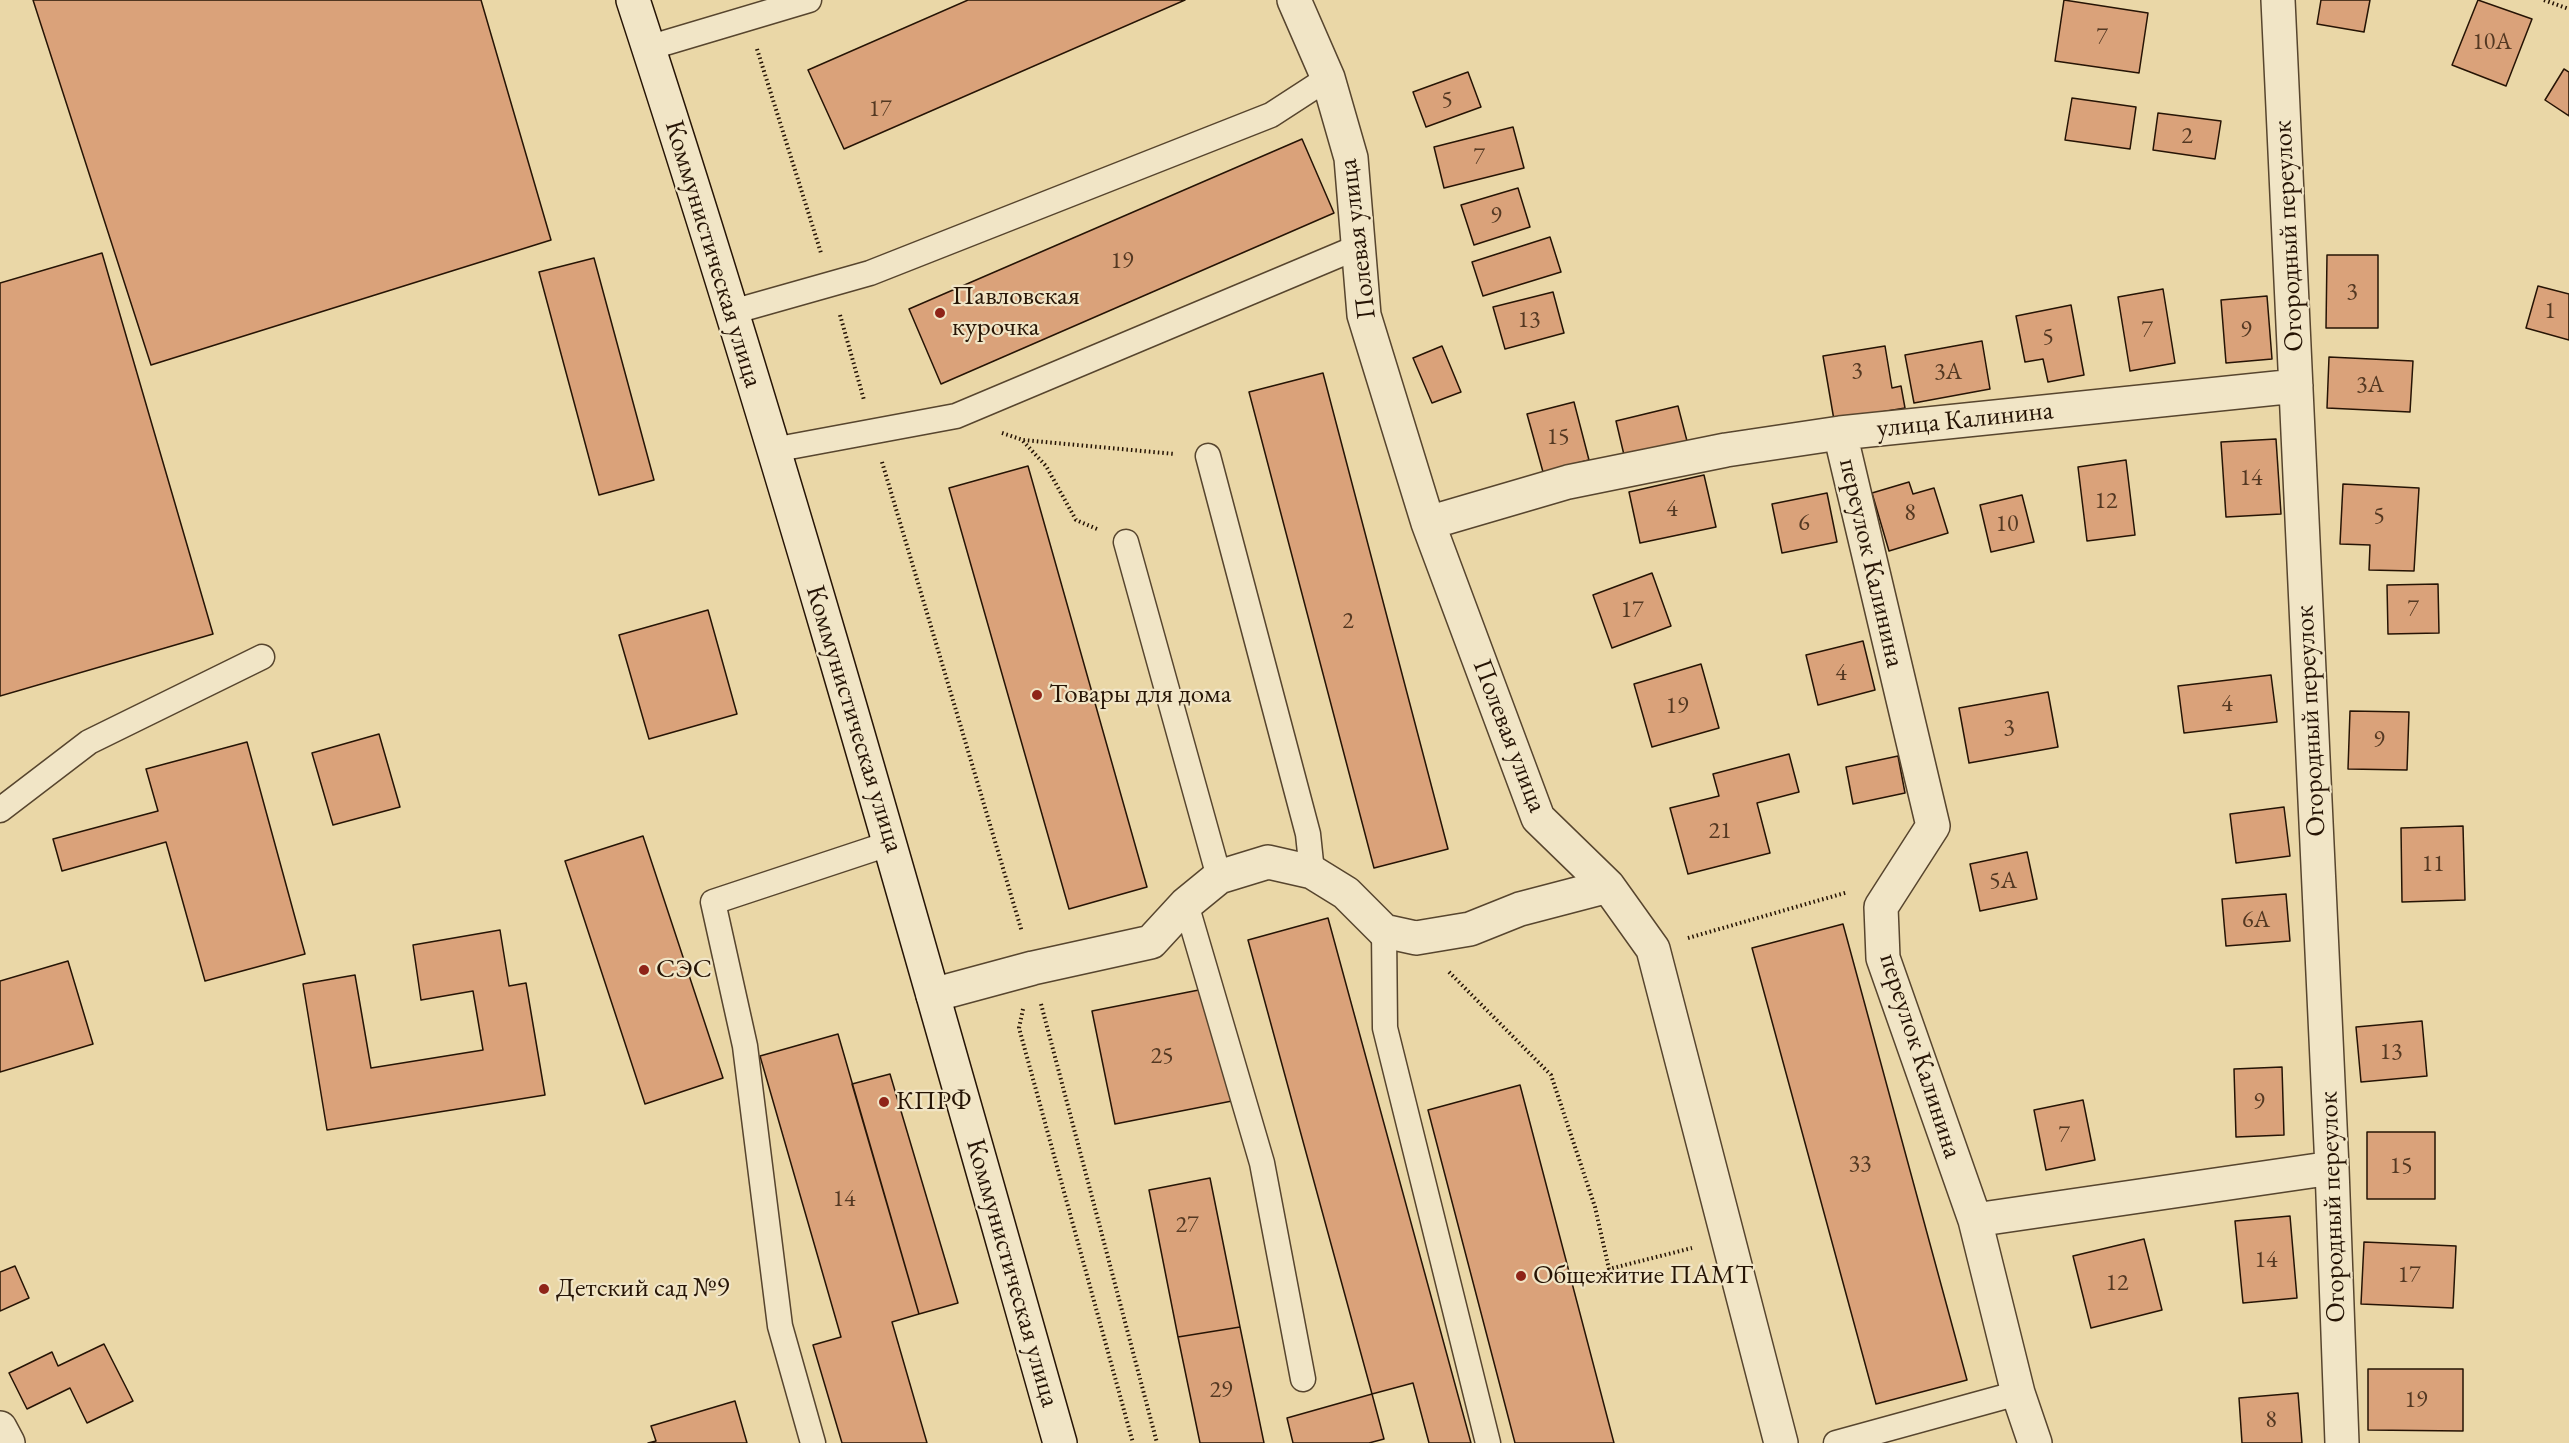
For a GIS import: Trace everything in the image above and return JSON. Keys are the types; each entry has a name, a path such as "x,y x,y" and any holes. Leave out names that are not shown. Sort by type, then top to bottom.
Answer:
{"street":[{"name":"Коммунистическая улица","path":"633,0 732,312 891,843 1060,1443"},
{"name":"Полевая улица","path":"1294,0 1328,78 1351,158 1364,315 1428,524 1538,818 1608,886 1653,949 1781,1443"},
{"name":"Огородный переулок","path":"2278,0 2332,1168 2342,1443"},
{"name":"улица Калинина","path":"1428,524 1569,482 1726,450 1840,433 2296,386"},
{"name":"переулок Калинина","path":"1840,433 1933,826 1881,907 1883,958 1975,1220 2018,1393 2035,1443"},
{"path":"933,995 1033,968 1151,942 1186,904 1219,877 1268,862 1312,872 1346,893 1384,931 1416,938 1470,929 1520,909 1608,886"},
{"path":"1975,1220 2332,1168"},
{"path":"0,1428 8,1443"}],"lane":[{"path":"648,48 808,0"},
{"path":"732,312 870,273 1271,115 1328,78"},
{"path":"773,450 956,416 1358,247"},
{"path":"1208,456 1308,834 1312,872"},
{"path":"1126,542 1219,877"},
{"path":"0,810 89,742 262,657"},
{"path":"813,1443 780,1326 746,1046 714,902 891,843"},
{"path":"1186,904 1263,1163 1303,1379"},
{"path":"1384,931 1385,1028 1488,1443"},
{"path":"1844,1442 2018,1393"}],"path":[{"path":"2544,0 2569,9"},
{"path":"747,19 831,284 872,430 1033,968 1157,1443"},
{"path":"956,416 1023,440 1208,456"},
{"path":"1023,440 1046,466 1076,519 1126,542"},
{"path":"1653,949 1736,922 1854,891 1881,907"},
{"path":"1416,938 1551,1076 1595,1207 1609,1269 1728,1239"},
{"path":"1033,968 1019,1028 1133,1443"}],"building":[{"path":"33,0 481,0 551,240 151,365"},
{"path":"968,0 1185,0 844,149 808,70"},
{"path":"2064,0 2148,13 2139,73 2055,61"},
{"path":"2321,0 2370,0 2364,32 2317,24"},
{"path":"2478,0 2532,19 2506,86 2452,65"},
{"path":"2564,69 2569,72 2569,116 2545,100"},
{"path":"1468,72 1481,107 1426,127 1413,92"},
{"path":"2072,98 2136,107 2130,149 2065,140"},
{"path":"2158,113 2221,121 2215,159 2153,150"},
{"path":"1513,127 1524,168 1444,188 1434,147"},
{"path":"1302,139 1334,213 941,384 909,309"},
{"path":"1518,188 1530,227 1474,245 1461,205"},
{"path":"1550,237 1561,272 1483,296 1472,262"},
{"path":"102,253 213,634 0,696 0,283"},
{"path":"2327,255 2378,255 2378,328 2326,328"},
{"path":"594,258 654,480 599,495 539,272"},
{"path":"2538,286 2569,294 2569,340 2526,328"},
{"path":"2163,289 2175,363 2130,371 2118,297"},
{"path":"1553,292 1564,333 1505,349 1493,307"},
{"path":"2267,296 2272,359 2226,363 2221,300"},
{"path":"2071,305 2084,375 2048,382 2043,359 2025,362 2016,316"},
{"path":"1982,341 1990,389 1914,403 1905,355"},
{"path":"1442,346 1461,392 1432,403 1413,358"},
{"path":"1885,346 1892,388 1901,386 1905,408 1834,420 1823,356"},
{"path":"2329,357 2413,361 2410,412 2327,408"},
{"path":"1323,373 1448,849 1374,868 1249,392"},
{"path":"1574,402 1589,460 1543,472 1527,414"},
{"path":"1678,406 1687,441 1624,455 1616,421"},
{"path":"2276,439 2281,514 2226,517 2221,442"},
{"path":"2126,460 2135,535 2087,541 2078,467"},
{"path":"1028,466 1147,887 1069,909 949,488"},
{"path":"1704,475 1716,527 1640,543 1629,492"},
{"path":"1909,482 1913,494 1934,488 1948,533 1889,551 1872,493"},
{"path":"2343,484 2419,488 2414,571 2369,570 2370,545 2340,544"},
{"path":"1827,493 1837,542 1782,553 1772,504"},
{"path":"2022,495 2034,542 1991,552 1980,505"},
{"path":"1652,573 1671,626 1612,648 1593,595"},
{"path":"2438,584 2439,633 2388,634 2387,585"},
{"path":"708,610 737,714 649,739 619,635"},
{"path":"1863,641 1875,690 1818,705 1806,655"},
{"path":"1701,664 1719,728 1652,747 1634,684"},
{"path":"2271,675 2277,722 2184,733 2178,686"},
{"path":"2048,692 2058,747 1969,763 1959,708"},
{"path":"2350,711 2409,712 2407,770 2348,769"},
{"path":"379,734 400,807 333,825 312,753"},
{"path":"247,742 305,954 205,981 166,842 62,871 53,839 158,811 146,769"},
{"path":"1789,754 1799,792 1757,803 1770,853 1688,874 1670,808 1719,796 1713,774"},
{"path":"1898,756 1905,793 1853,804 1846,767"},
{"path":"2284,807 2290,856 2236,863 2230,814"},
{"path":"2463,826 2465,900 2402,902 2401,828"},
{"name":"СЭС","path":"643,836 723,1078 645,1104 565,861"},
{"path":"2027,852 2037,899 1980,911 1970,864"},
{"path":"2286,894 2290,941 2226,946 2222,899"},
{"path":"1328,918 1471,1443 1429,1443 1413,1383 1372,1394 1248,940"},
{"path":"1843,924 1967,1380 1876,1404 1752,948"},
{"path":"500,930 509,986 526,983 545,1095 327,1130 303,984 355,975 371,1068 483,1050 473,991 421,1000 413,945"},
{"path":"68,961 93,1044 0,1072 0,981"},
{"path":"1209,988 1232,1101 1115,1124 1092,1011"},
{"path":"2422,1021 2427,1076 2361,1082 2356,1027"},
{"path":"838,1034 919,1314 892,1322 927,1443 842,1443 813,1345 841,1337 760,1056"},
{"path":"2282,1067 2284,1135 2236,1137 2234,1069"},
{"path":"890,1074 958,1303 919,1314 852,1084"},
{"name":"Общежитие ПАМТ","path":"1520,1085 1614,1443 1515,1443 1428,1110"},
{"path":"2083,1100 2095,1160 2046,1170 2034,1110"},
{"path":"2367,1132 2435,1132 2435,1199 2367,1199"},
{"path":"1210,1178 1240,1327 1178,1337 1149,1190"},
{"path":"2290,1216 2297,1298 2243,1303 2235,1221"},
{"path":"2144,1239 2162,1310 2091,1328 2073,1256"},
{"path":"2364,1242 2456,1246 2453,1308 2361,1304"},
{"path":"15,1266 29,1298 0,1311 0,1272"},
{"path":"1240,1327 1264,1443 1200,1443 1178,1337"},
{"path":"104,1344 133,1401 87,1423 70,1388 27,1409 9,1373 52,1352 58,1366"},
{"path":"2368,1369 2463,1369 2463,1431 2368,1430"},
{"path":"2298,1393 2302,1443 2242,1443 2239,1398"},
{"path":"1372,1394 1384,1439 1369,1443 1293,1443 1287,1418"},
{"path":"735,1401 747,1443 648,1443 656,1441 651,1426"}],"place":[{"name":"Павловская курочка","path":"940,313"},
{"name":"Товары для дома","path":"1037,695"},
{"name":"СЭС","path":"644,970"},
{"name":"КПРФ","path":"884,1102"},
{"name":"Общежитие ПАМТ","path":"1521,1276"},
{"name":"Детский сад №9","path":"544,1289"}]}
